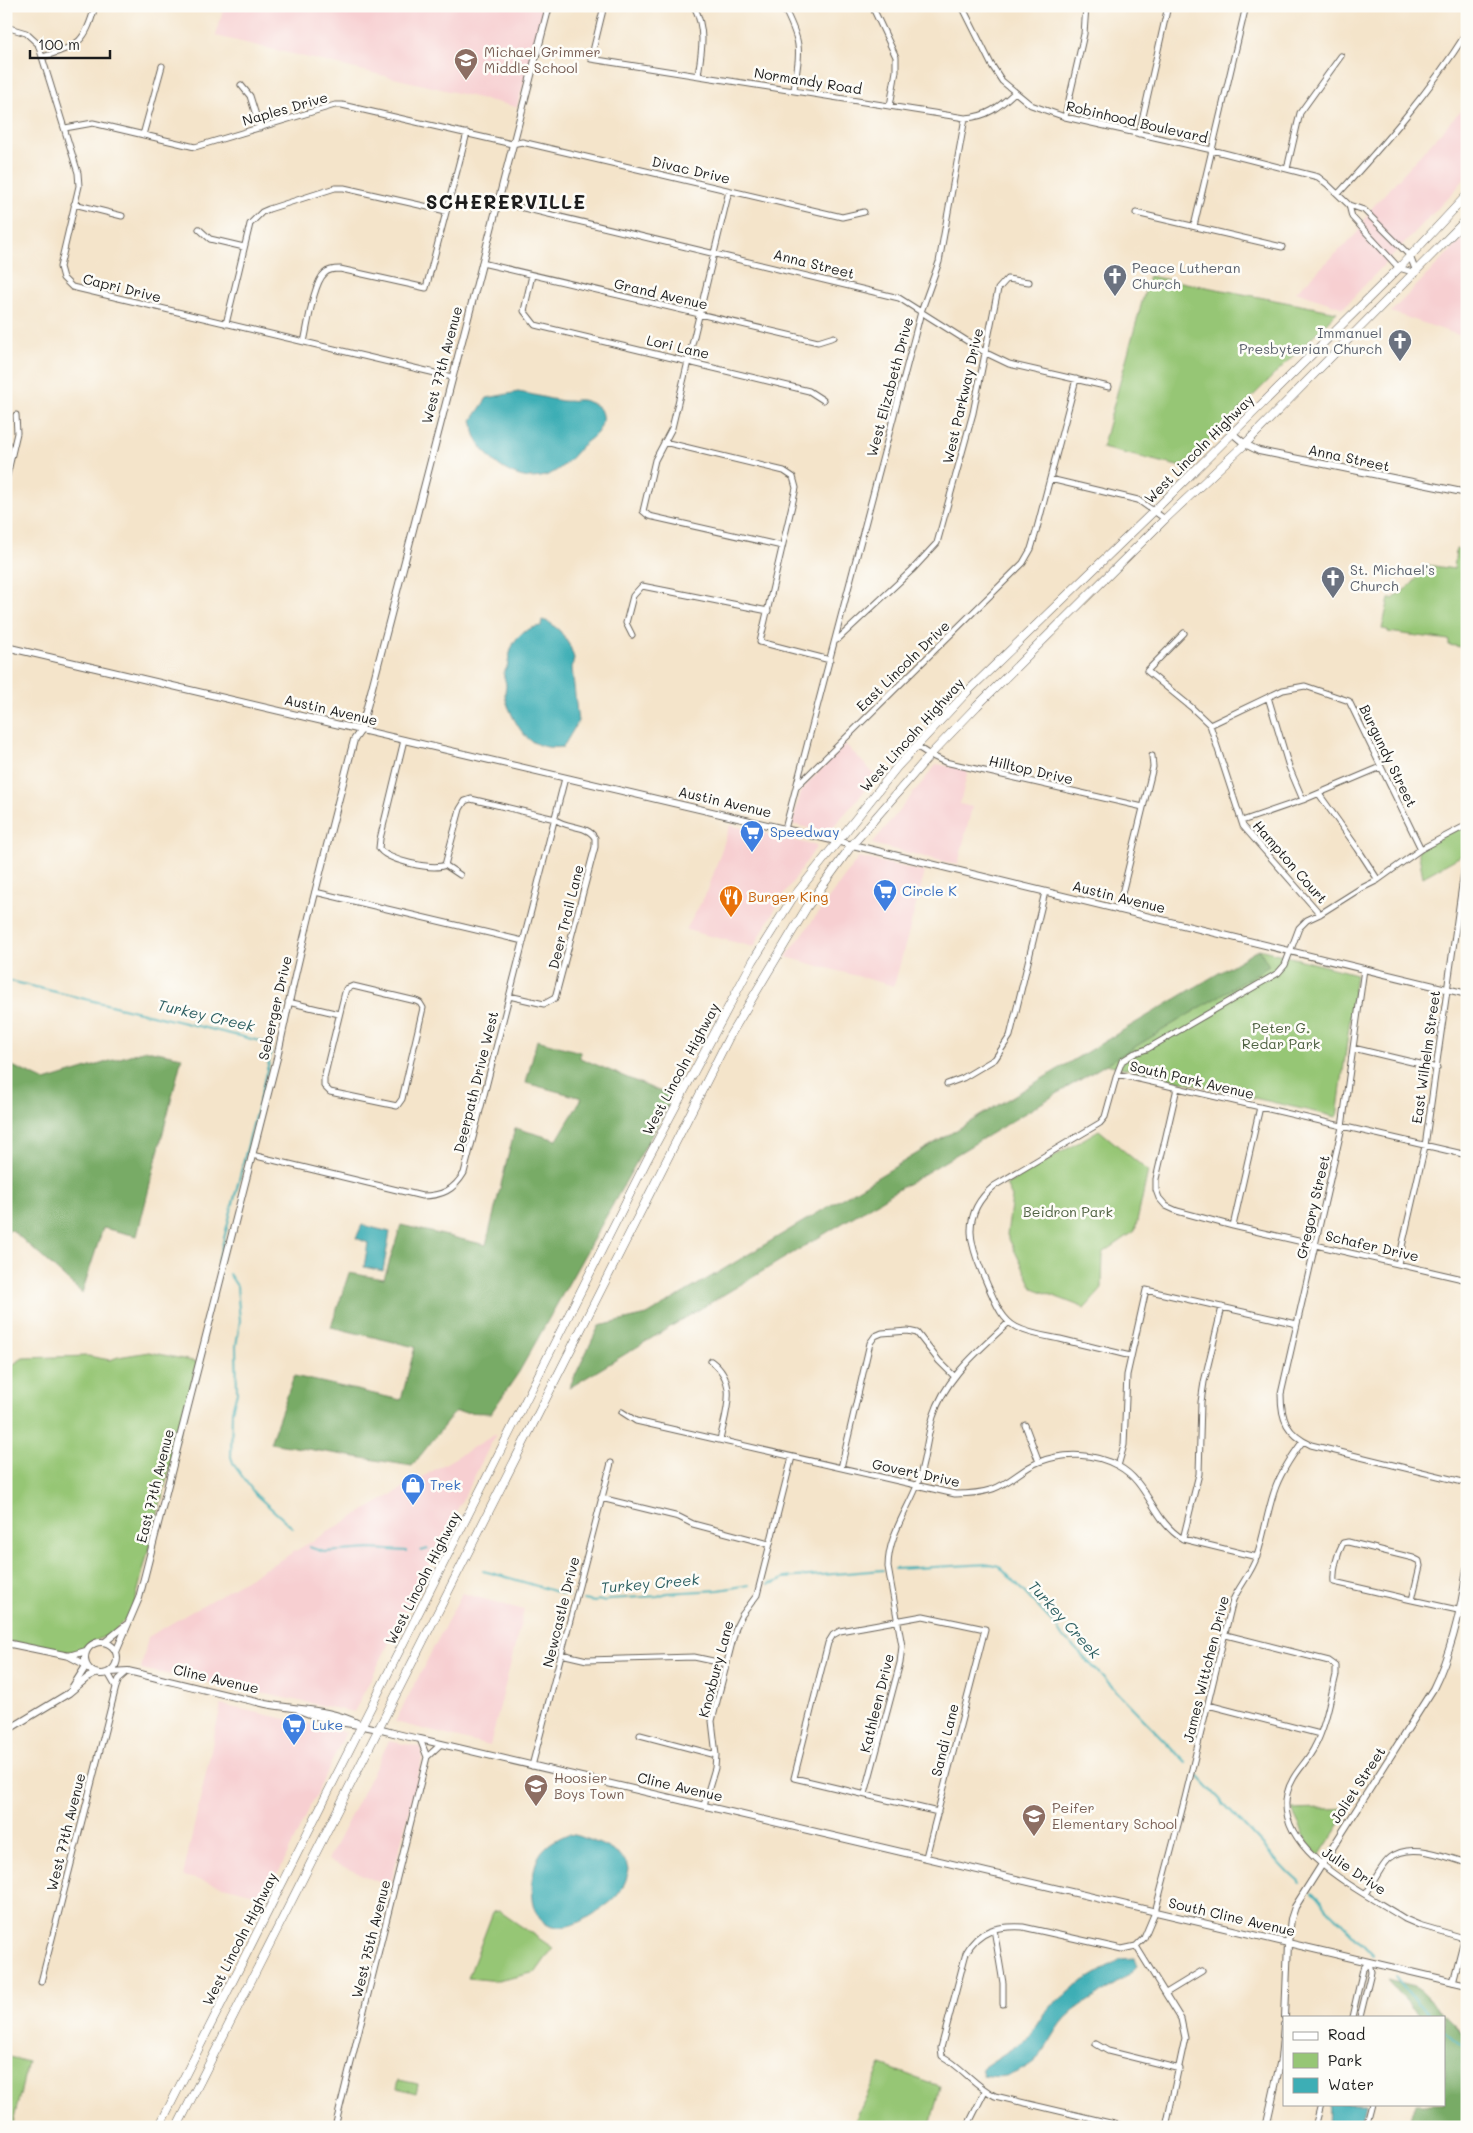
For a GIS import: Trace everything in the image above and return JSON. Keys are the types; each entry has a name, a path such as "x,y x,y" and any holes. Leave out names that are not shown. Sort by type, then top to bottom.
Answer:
{"main road":[{"name":"West Lincoln Highway","path":"159,2127 714,1031 753,961 792,899 836,841 916,746 967,692 1154,511 1399,268 1467,195"},
{"name":"West Lincoln Highway","path":"177,2127 729,1037 807,907 852,846 930,755 977,706 1165,518 1245,444 1416,273 1467,219"}],"street":[{"path":"42,56 70,48 79,42 87,32 95,6"},
{"name":"West 77th Avenue","path":"361,730 549,6"},
{"name":"Normandy Road","path":"604,6 591,59 965,118 988,114 1014,93"},
{"path":"694,6 702,26 703,40 698,75"},
{"path":"783,6 799,42 800,51 794,90"},
{"path":"872,6 896,57 896,71 890,106"},
{"name":"Robinhood Boulevard","path":"962,6 991,64 1002,81 1014,93 1031,105 1065,117 1212,150 1318,177 1349,205 1364,210 1410,256 1416,273"},
{"path":"1065,117 1084,34 1086,6"},
{"path":"1139,134 1168,6"},
{"path":"1194,226 1246,6"},
{"name":"Capri Drive","path":"6,27 26,33 38,44 79,179 60,267 63,278 72,287 452,377"},
{"path":"1338,194 1374,156 1412,109 1467,32"},
{"path":"1287,169 1300,113 1341,56"},
{"path":"143,135 162,66"},
{"path":"241,85 250,96 260,128"},
{"name":"Naples Drive","path":"65,128 93,123 195,147 335,105 342,105 512,144"},
{"name":"West Elizabeth Drive","path":"785,829 921,312 940,262 965,118"},
{"path":"304,342 318,284 324,273 329,270 340,269 426,288 467,133"},
{"name":"Divac Drive","path":"512,144 522,142 842,217 864,212"},
{"path":"226,324 250,224 262,212 336,188 352,189 446,211"},
{"path":"729,191 672,428 654,460 642,511 648,516 782,546"},
{"name":"Anna Street","path":"498,202 899,298 986,353 1009,364 1109,387"},
{"path":"74,204 122,216"},
{"name":"Robinhood Boulevard","path":"1349,205 1352,217 1399,268"},
{"path":"1136,213 1282,247"},
{"path":"199,229 210,239 244,247"},
{"name":"Grand Avenue","path":"482,263 818,342 834,337"},
{"path":"1399,268 1416,273"},
{"name":"Lori Lane","path":"532,275 524,312 535,325 809,391 823,400"},
{"name":"West Parkway Drive","path":"836,641 912,570 937,543 973,414 998,289 1007,279 1030,282"},
{"path":"1076,379 1050,478 1138,500 1165,518"},
{"path":"6,480 17,433 16,415"},
{"name":"Anna Street","path":"1232,433 1245,444 1259,451 1467,493"},
{"path":"664,442 784,471 793,477 796,488 760,642 830,660"},
{"name":"East Lincoln Drive","path":"798,785 1024,563 1031,549 1050,478"},
{"path":"632,635 626,623 635,591 642,586 768,611"},
{"name":"Hampton Court","path":"1184,633 1147,671 1191,706 1210,725 1243,826 1320,914"},
{"name":"Austin Avenue","path":"6,647 836,841 1467,994"},
{"name":"Burgundy Street","path":"1210,725 1283,690 1305,686 1349,701 1421,849"},
{"path":"1268,697 1289,767 1303,800"},
{"name":"Seberger Drive","path":"202,1352 277,1058 288,1002 315,892 354,740 361,730"},
{"path":"404,740 379,848 382,853 389,857 434,868 445,865 460,875"},
{"name":"Hilltop Drive","path":"916,746 930,755 950,763 1144,807"},
{"path":"1118,910 1153,767 1152,756"},
{"path":"1242,821 1319,794 1381,767"},
{"name":"Deerpath Drive West","path":"252,1155 422,1196 433,1196 451,1189 458,1183 464,1173 565,778"},
{"path":"1319,794 1358,848 1378,880"},
{"path":"445,865 460,809 465,801 471,799 555,819"},
{"name":"Deer Trail Lane","path":"509,996 544,1004 555,998 574,932 595,847 595,838 589,831 555,819"},
{"path":"1116,1074 1122,1060 1128,1056 1147,1049 1278,973 1285,966 1299,928 1307,920 1378,880 1421,849 1467,825"},
{"name":"East Wilhelm Street","path":"1398,1264 1425,1146 1467,850"},
{"path":"315,892 523,941"},
{"path":"947,1084 963,1078 995,1060 1008,1042 1045,892"},
{"name":"Gregory Street","path":"1303,1441 1286,1425 1281,1411 1281,1394 1342,1127 1364,969"},
{"path":"353,986 420,1003 423,1008 402,1099 397,1106 330,1092 324,1086 324,1078 339,1014 346,989 353,986"},
{"path":"288,1002 339,1014"},
{"path":"1353,1048 1437,1068"},
{"name":"South Park Avenue","path":"1009,1322 1001,1313 972,1248 971,1226 976,1206 983,1195 994,1186 1100,1123 1105,1117 1116,1074 1467,1155"},
{"name":"Schafer Drive","path":"1177,1088 1156,1179 1156,1190 1159,1198 1166,1206 1177,1211 1233,1226 1467,1280"},
{"path":"1233,1226 1260,1107"},
{"path":"1118,1466 1124,1446 1125,1395 1131,1356 1146,1290 1297,1324"},
{"path":"1183,1538 1199,1474 1201,1402 1204,1382 1222,1307"},
{"path":"1009,1322 1034,1333 1131,1356"},
{"name":"Kathleen Drive","path":"865,1794 900,1663 902,1646 899,1620 888,1566 888,1554 893,1537 917,1486 943,1391 954,1376 1009,1322"},
{"path":"841,1468 870,1343 875,1336 888,1332 908,1331 917,1333 939,1361 954,1376"},
{"name":"East 77th Avenue","path":"116,1653 139,1598 202,1352"},
{"path":"711,1361 721,1369 727,1380 728,1396 720,1440"},
{"name":"Govert Drive","path":"622,1412 636,1421 955,1494 972,1494 994,1488 1039,1462 1077,1455 1090,1456 1118,1466 1131,1475 1172,1532 1183,1538 1257,1556"},
{"path":"1025,1425 1039,1462"},
{"path":"1303,1441 1328,1450 1467,1483"},
{"name":"James Wittchen Drive","path":"1136,1946 1144,1938 1155,1912 1226,1635 1233,1600 1240,1585 1251,1572 1274,1492 1282,1473 1303,1441"},
{"name":"Knoxbury Lane","path":"704,1806 716,1755 712,1721 736,1627 742,1615 757,1595 792,1457"},
{"name":"Newcastle Drive","path":"532,1766 611,1463"},
{"path":"602,1498 679,1517 693,1524 769,1544"},
{"path":"1412,1600 1420,1566 1418,1561 1413,1558 1357,1544 1343,1543 1333,1574 1334,1582 1463,1612"},
{"name":"Joliet Street","path":"1285,2016 1288,1942 1291,1919 1295,1907 1320,1865 1424,1706 1445,1663 1463,1612 1467,1569"},
{"name":"Sandi Lane","path":"899,1620 923,1616 985,1629 926,1858"},
{"path":"899,1620 840,1631 833,1635 828,1643 794,1778 938,1812"},
{"name":"East 77th Avenue","path":"105,1642 127,1624"},
{"name":"Julie Drive","path":"1226,1635 1329,1661 1336,1666 1336,1675 1314,1750 1293,1778 1287,1794 1287,1815 1294,1833 1303,1848 1320,1865 1405,1919 1464,1938"},
{"path":"69,1656 86,1651 94,1643 105,1642 112,1646 128,1671"},
{"path":"6,1643 69,1656 95,1674"},
{"path":"69,1693 86,1666 84,1659 86,1651"},
{"path":"6,1731 69,1693 86,1678 95,1674 109,1672 115,1666 116,1653"},
{"path":"561,1654 597,1660 694,1657 727,1664"},
{"name":"West 77th Avenue","path":"41,1982 116,1687 119,1679 128,1671"},
{"name":"Cline Avenue","path":"109,1672 128,1671 299,1710 318,1711 350,1719 362,1726 378,1730 992,1873"},
{"path":"109,1672 116,1687"},
{"path":"1208,1705 1320,1734"},
{"path":"640,1735 716,1755"},
{"path":"420,1739 427,1757 441,1744"},
{"name":"West 75th Avenue","path":"335,2127 427,1757"},
{"path":"1366,1894 1390,1858 1402,1852 1414,1850 1467,1863"},
{"name":"South Cline Avenue","path":"992,1873 1467,1985"},
{"path":"1127,2127 1008,2099 984,2091 957,2065 942,2056 942,2048 966,1953 972,1942 980,1934 994,1929 1023,1927 1107,1947 1122,1949 1136,1946 1181,2019 1185,2038 1180,2069 1166,2127"},
{"path":"1453,1982 1467,1928"},
{"path":"994,1929 1003,1983 1003,2004"},
{"path":"1352,2016 1363,1970 1369,1962"},
{"path":"1360,2016 1371,1972 1369,1962"},
{"path":"1166,1993 1202,1971"},
{"path":"1266,2127 1281,2059 1283,2036"},
{"path":"1096,2044 1108,2051 1180,2069"},
{"path":"967,2127 984,2091"},
{"path":"1315,2127 1320,2106"},
{"path":"1366,2127 1371,2106"}],"shaded area":[{"name":"Michael Grimmer Middle School","path":"224,6 546,6 517,107 216,36"},
{"path":"1462,109 1467,112 1467,176 1456,189 1343,308 1296,292 1357,233 1370,210"},
{"path":"1467,234 1467,338 1391,312 1459,242"},
{"path":"845,744 877,777 828,833 792,824 802,789"},
{"path":"937,764 968,770 960,804 972,807 958,865 872,844"},
{"path":"730,825 817,846 779,902 754,947 686,930 708,890"},
{"path":"859,857 925,872 894,986 786,957"},
{"path":"496,1434 354,1712 141,1669 148,1637"},
{"path":"462,1593 524,1610 490,1746 395,1722"},
{"path":"221,1705 346,1732 267,1897 183,1876"},
{"path":"389,1741 421,1747 422,1759 390,1887 328,1860"}],"green space":[{"path":"1149,276 1337,312 1182,467 1102,448"},
{"path":"1456,549 1461,550 1467,562 1467,648 1449,645 1449,640 1388,632 1388,630 1382,629 1389,599 1393,599 1412,584 1427,565 1454,569"},
{"path":"1467,824 1466,853 1423,877 1418,850 1441,836"},
{"name":"Peter G. Redar Park","path":"1259,949 1356,974 1337,1117 1106,1064 1268,966"},
{"path":"1259,949 1269,966 569,1388 599,1326 647,1315"},
{"path":"537,1040 580,1052 580,1058 673,1097 519,1372 491,1413 455,1412 412,1466 270,1443 294,1376 401,1400 415,1347 331,1327 349,1273 384,1279 401,1225 486,1245 515,1128 557,1140 582,1098 526,1083"},
{"path":"146,1050 182,1057 137,1236 103,1228 82,1293 12,1230 6,1231 6,1063 45,1081"},
{"name":"Beidron Park","path":"1099,1130 1148,1171 1135,1231 1103,1253 1102,1289 1085,1308 1033,1288 1007,1235 1012,1197 1006,1185"},
{"path":"149,1352 197,1362 135,1602 128,1617 112,1633 74,1651 63,1652 6,1641 6,1369 23,1358 88,1356 110,1360"},
{"path":"1350,1808 1319,1856 1309,1845 1292,1810"},
{"path":"499,1911 553,1948 536,1972 498,1981 468,1978 493,1912"},
{"path":"1387,1979 1415,1986 1445,2016 1419,2016"},
{"path":"1446,2017 1467,2038 1467,2127 1409,2127 1414,2106 1446,2106"},
{"path":"6,2056 28,2062 12,2127 6,2127"},
{"path":"881,2065 940,2086 930,2127 852,2127"},
{"path":"399,2080 418,2084 416,2093 397,2088"}],"water":[{"path":"518,392 557,400 582,400 591,403 600,410 602,417 601,426 594,436 564,465 555,471 545,476 534,478 513,474 486,453 475,435 472,420 487,398"},
{"path":"542,620 549,622 560,631 570,646 574,658 572,668 578,722 563,747 538,745 526,736 512,715 505,696 504,673 508,666 511,649 522,633 541,626"},
{"path":"362,1225 390,1232 383,1271 364,1267 368,1243 356,1238"},
{"path":"568,1834 594,1841 613,1851 621,1857 629,1869 621,1891 602,1909 573,1925 554,1927 546,1924 540,1918 536,1909 533,1899 533,1877 538,1857 543,1850 552,1842"},
{"path":"1134,1958 1137,1966 1121,1981 1083,2004 1066,2018 1034,2062 1007,2076 984,2075 982,2068 1028,2038 1045,2012 1073,1987 1120,1959"},
{"path":"1329,2106 1365,2106 1360,2127 1328,2127"}],"waterway":[{"name":"Turkey Creek","path":"6,980 264,1042 270,1046 271,1054 218,1262"},
{"name":"Turkey Creek","path":"229,1274 237,1286 240,1321 236,1346 237,1392 232,1411 231,1457 234,1465 255,1494 293,1528"},
{"name":"Turkey Creek","path":"309,1547 324,1552 371,1549 407,1551"},
{"name":"Turkey Creek","path":"421,1551 428,1549"},
{"name":"Turkey Creek","path":"895,1569 990,1564 999,1566 1056,1626 1063,1638 1186,1763"},
{"name":"Turkey Creek","path":"769,1584 784,1578 883,1570"},
{"name":"Turkey Creek","path":"483,1571 569,1596"},
{"name":"Turkey Creek","path":"583,1600 605,1602 610,1599 719,1590 749,1585"},
{"name":"Turkey Creek","path":"1197,1775 1301,1884"},
{"name":"Turkey Creek","path":"1312,1892 1373,1955"},
{"name":"Turkey Creek","path":"1395,1976 1418,2004 1433,2016"},
{"name":"Turkey Creek","path":"1446,2033 1467,2050"}],"place":[{"name":"Michael Grimmer Middle School","path":"466,81"},
{"name":"Peace Lutheran Church","path":"1115,297"},
{"name":"Immanuel Presbyterian Church","path":"1400,362"},
{"name":"St. Michael's Church","path":"1333,599"},
{"name":"Speedway","path":"752,853"},
{"name":"Circle K","path":"885,912"},
{"name":"Burger King","path":"731,918"},
{"name":"Trek","path":"413,1506"},
{"name":"Luke","path":"294,1746"},
{"name":"Hoosier Boys Town","path":"536,1807"},
{"name":"Peifer Elementary School","path":"1034,1837"}],"district":[{"name":"SCHERERVILLE","path":"506,202"}]}
